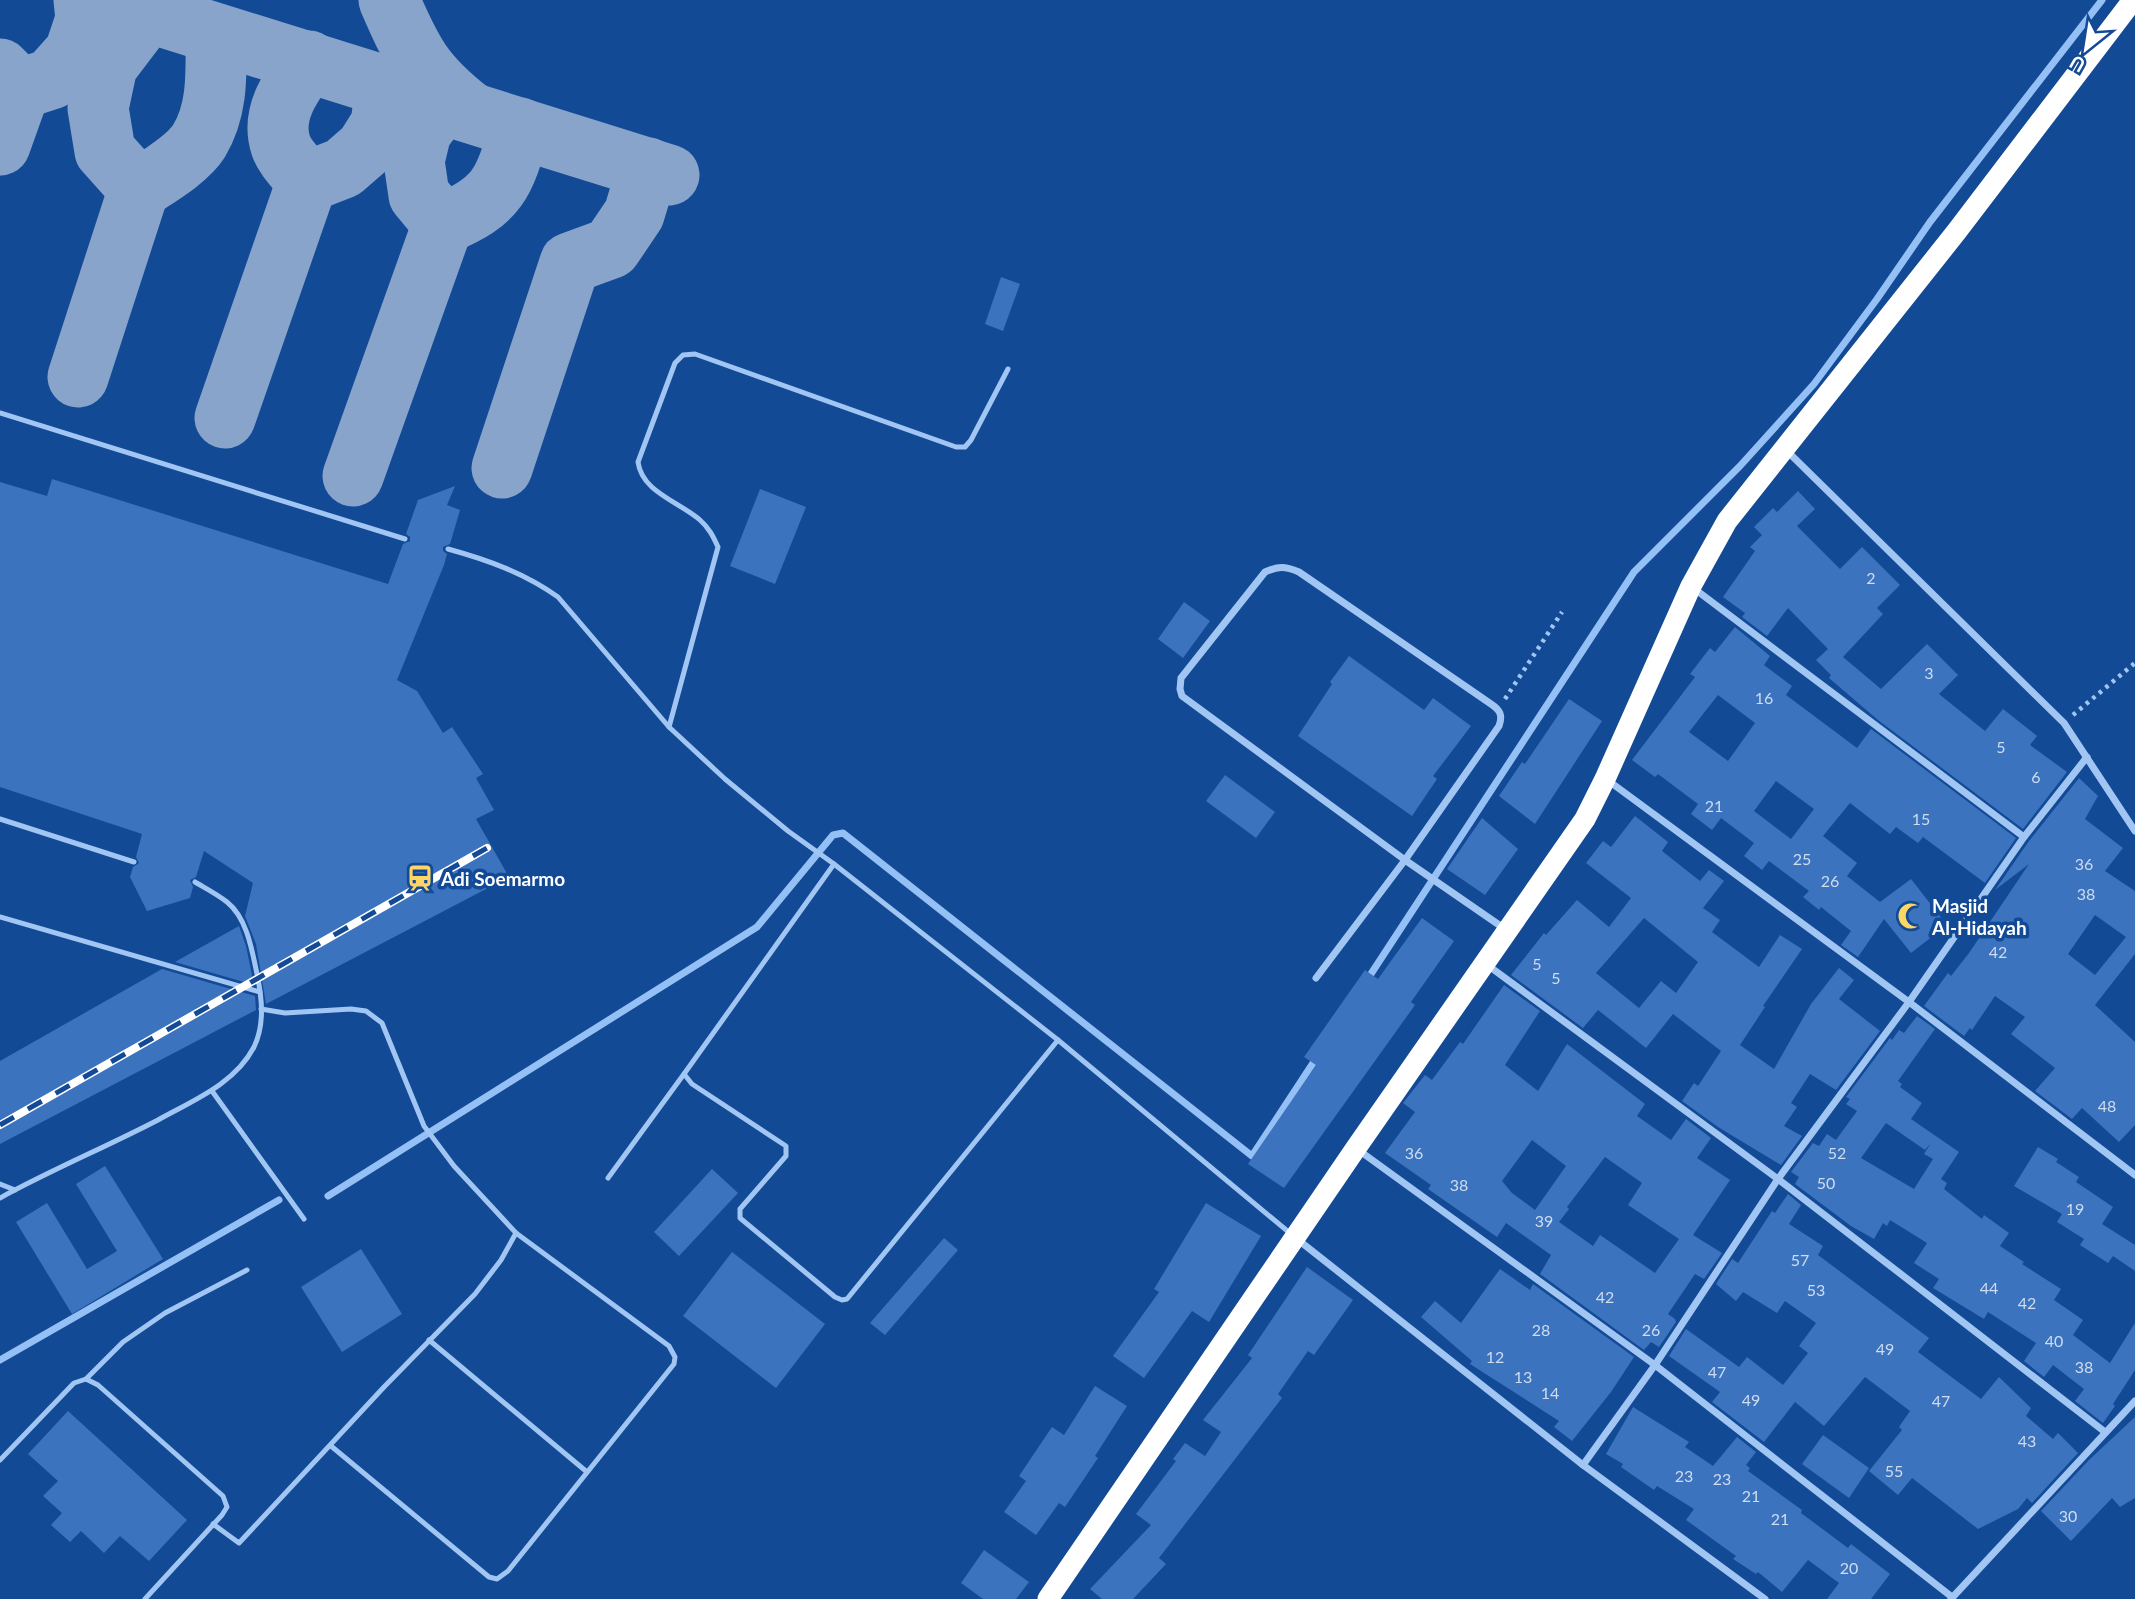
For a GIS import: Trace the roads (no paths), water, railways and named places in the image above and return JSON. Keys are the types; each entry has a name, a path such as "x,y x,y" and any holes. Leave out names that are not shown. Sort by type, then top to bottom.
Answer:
{"highway":[{"path":"1048,1599 1585,819 1691,586 1727,521 1957,231 2133,0"}],"street":[{"path":"1784,448 2064,723 2135,831"},
{"path":"1316,978 1407,861 1499,726 1501,717 1497,709 1299,572 1288,567 1277,567 1265,572 1181,678 1180,693 1184,699 1407,861 1433,880 1508,931"},
{"path":"1691,586 2024,837"},
{"path":"1583,1465 1655,1366 1778,1179 1909,1002 2024,837 2087,757"},
{"path":"1605,779 1909,1002 2135,1175"},
{"path":"1484,963 1778,1179 2105,1432"},
{"path":"1356,1148 1655,1366 1951,1598 2135,1401"},
{"path":"1296,1238 1583,1465 1765,1599"}],"lane":[{"path":"669,727 718,547 711,532 700,520 649,485 640,475 638,461 675,363 683,355 695,354 956,447 965,447 971,440 1007,369"},
{"path":"0,413 405,539"},
{"path":"448,550 486,559 535,580 558,597 669,727 725,779 1058,1040 1296,1238"},
{"path":"0,819 134,862"},
{"path":"608,1178 834,864"},
{"path":"0,1198 212,1091 234,1073 253,1048 261,1023 261,1009 252,951 241,920 228,902 195,882"},
{"path":"0,917 260,992"},
{"path":"261,1009 285,1013 351,1009 366,1011 382,1023 424,1126 454,1167 516,1233 669,1346 675,1357 674,1364 508,1571 497,1579 489,1577 331,1446"},
{"path":"684,1074 692,1084 786,1146 786,1156 740,1209 740,1218 835,1297 845,1300 1058,1040"},
{"path":"212,1091 304,1219"},
{"path":"0,1184 15,1190"},
{"path":"213,1524 239,1543 482,1286 516,1233"},
{"path":"0,1460 74,1383 86,1379 122,1342 164,1313 247,1270"},
{"path":"429,1340 587,1472"},
{"path":"86,1379 98,1385 223,1496 228,1507 145,1599"}],"waterway":[{"path":"1367,980 1634,572 1740,466 1814,384 1930,222 2102,0"},
{"path":"328,1196 757,927 833,835 843,833 1252,1156 1317,1057"},
{"path":"0,1360 279,1200"}],"railway":[{"path":"0,1125 487,848"}],"place":[{"name":"Adi Soemarmo","path":"420,878"},
{"name":"Masjid Al-Hidayah","path":"1911,916"}]}
